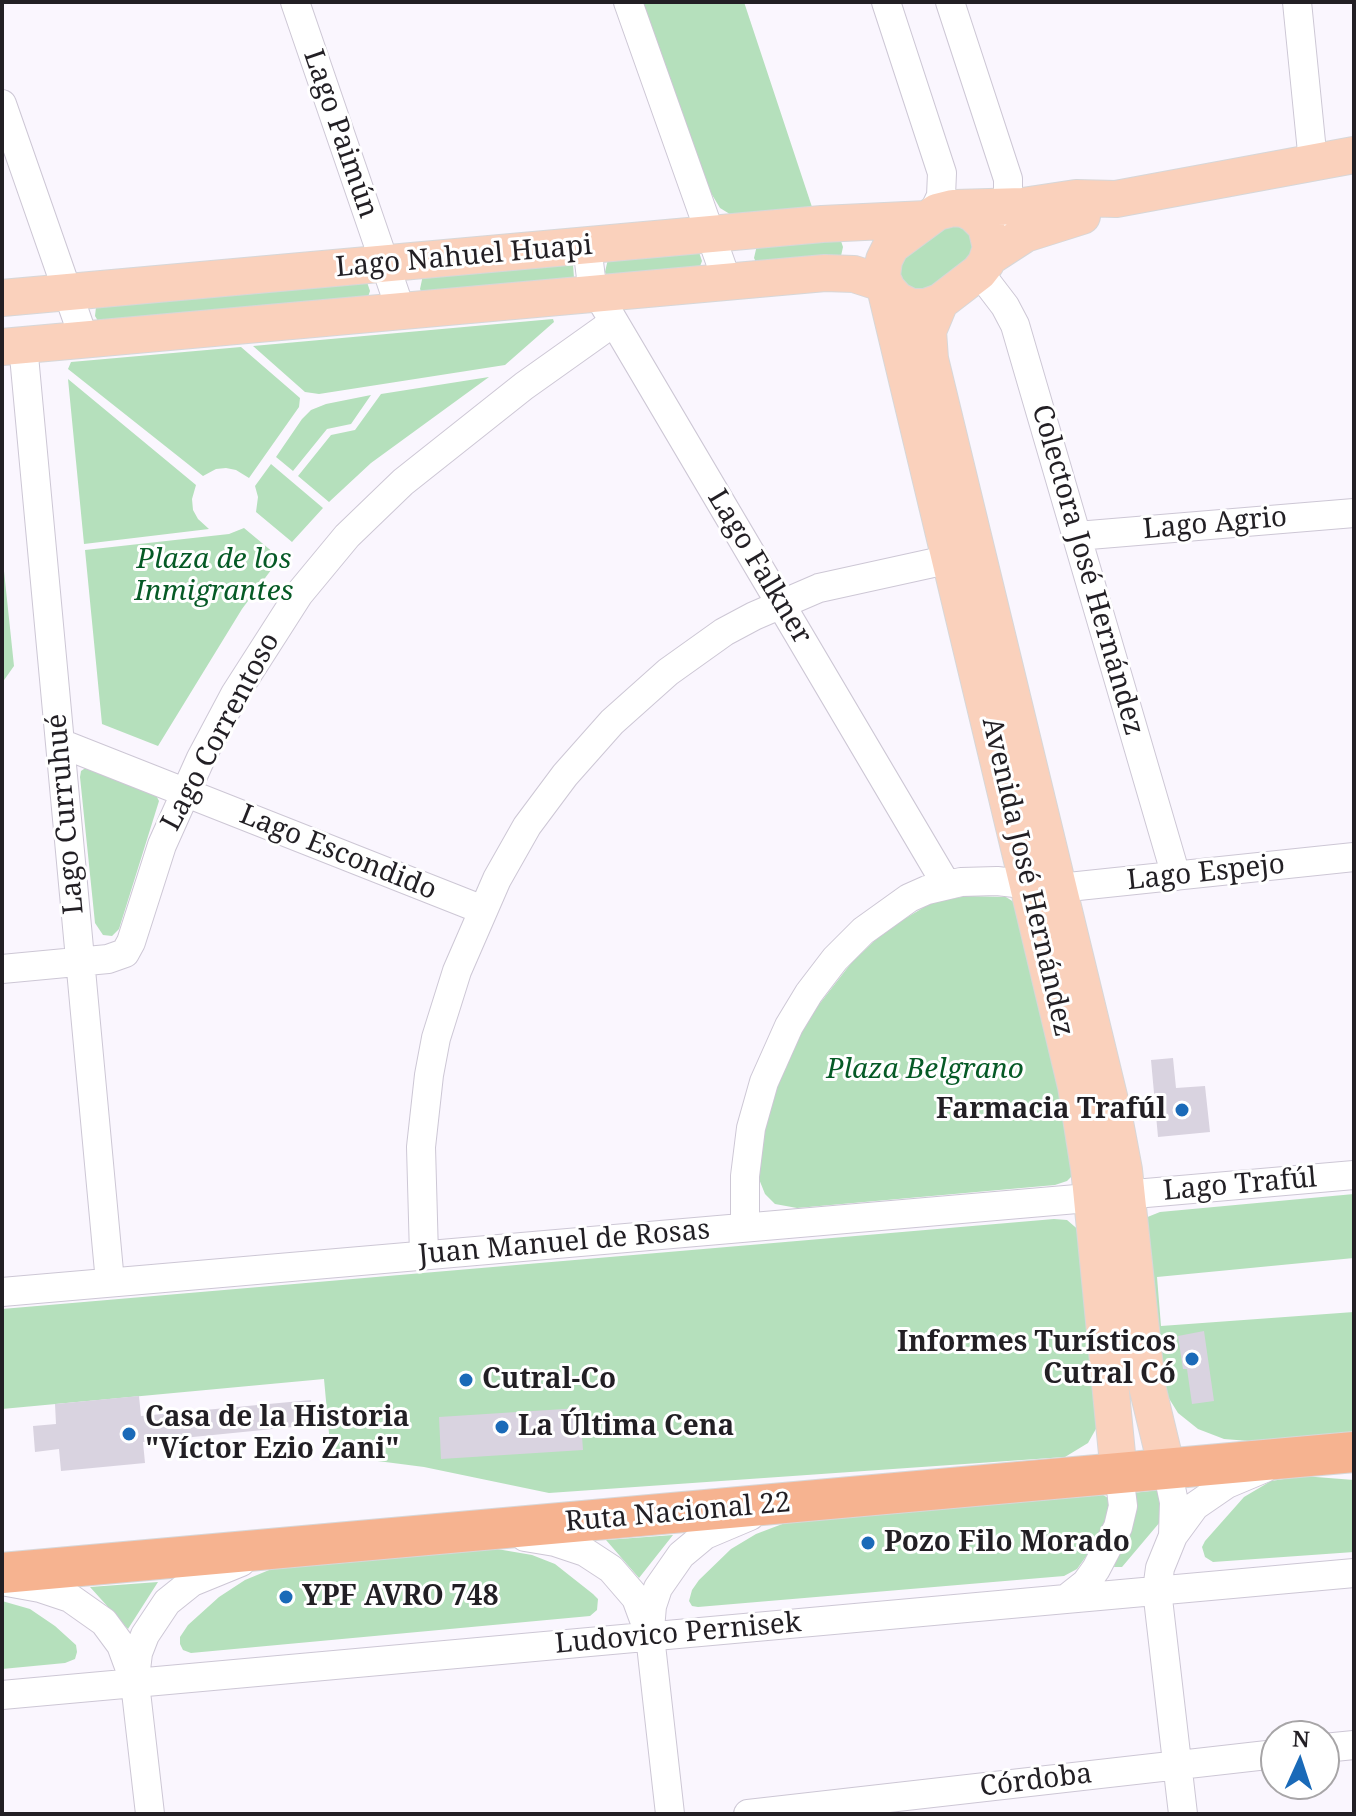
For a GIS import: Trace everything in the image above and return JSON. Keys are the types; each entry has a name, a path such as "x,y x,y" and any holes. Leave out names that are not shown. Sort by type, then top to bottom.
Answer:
{"highway":[{"name":"Ruta Nacional 22","path":"2,1573 1354,1452"}],"main road":[{"path":"886,287 897,300 911,307 926,307 940,302 986,261 1025,234 1083,216 1116,199 1354,155"},
{"name":"Lago Nahuel Huapi","path":"2,298 937,214 1076,198 1116,199"},
{"path":"937,214 974,214 990,237 986,261"},
{"name":"Avenida José Hernández","path":"937,214 888,251 882,265 964,556 1044,886 1114,1117 1109,1196 1119,1474"},
{"name":"Lago Nahuel Huapi","path":"13,346 401,311 606,308 727,281 835,272 854,274 886,287"},
{"name":"Avenida José Hernández","path":"940,302 928,331 928,349 964,556"},
{"name":"Avenida José Hernández","path":"1109,1196 1167,1469"}],"street":[{"name":"Lago Paimún","path":"295,2 401,311"},
{"path":"628,2 727,281"},
{"path":"886,2 942,173 937,214"},
{"path":"950,2 1007,173 1005,207 986,261"},
{"path":"1297,2 1313,162"},
{"path":"2,104 84,339"},
{"name":"Lago Falkner","path":"587,246 591,278 606,308 946,884"},
{"name":"Colectora José Hernández","path":"986,261 1015,325 1176,876"},
{"name":"Lago Correntoso","path":"80,962 115,958 129,948 158,856 184,792 218,725 299,594 347,536 384,499 463,433 580,344 606,308"},
{"name":"Lago Curruhué","path":"13,346 60,743 110,1282"},
{"name":"Lago Agrio","path":"1077,536 1354,513"},
{"path":"424,1255 421,1147 429,1075 446,1004 483,910 527,826 565,775 612,722 687,658 724,632 780,603 840,582 964,556"},
{"name":"Lago Escondido","path":"60,743 483,910"},
{"name":"Lago Espejo","path":"745,1227 745,1176 754,1117 768,1072 799,1008 835,959 863,931 909,898 946,884 980,881 1044,886 1354,857"},
{"path":"2,969 80,962"},
{"name":"Lago Trafúl","path":"1109,1196 1354,1175"},
{"name":"Juan Manuel de Rosas","path":"2,1292 1109,1196"},
{"path":"1183,1814 1157,1590 1160,1568 1173,1536 1195,1506 1216,1490 1301,1457 1354,1460"},
{"path":"1167,1469 1174,1502 1173,1536"},
{"path":"1067,1598 1086,1583 1118,1527 1123,1506 1119,1474"},
{"path":"670,1814 650,1636 651,1615 658,1588 689,1547 724,1525 784,1503"},
{"path":"481,1530 555,1542 594,1557 611,1569 631,1591 644,1615 650,1636"},
{"path":"135,1683 141,1643 167,1602 192,1582 210,1573 282,1548"},
{"name":"Ludovico Pernisek","path":"2,1695 1354,1573"},
{"path":"2,1582 60,1594 88,1609 110,1629 121,1645 135,1683 150,1814"},
{"name":"Córdoba","path":"748,1814 1260,1756"}],"green space":[{"path":"643,2 744,2 814,213 733,216 720,208 711,193"},
{"path":"952,222 972,232 976,254 927,293 903,287 897,263"},
{"path":"840,238 843,247 841,256 756,262 754,258 757,245"},
{"path":"699,252 702,261 699,269 607,276 605,272 608,259"},
{"path":"573,264 574,278 422,293 420,289 423,275"},
{"path":"367,282 370,291 367,300 98,321 95,316 96,307"},
{"path":"553,319 554,322 505,365 319,394 305,392 253,346"},
{"name":"Plaza de los Inmigrantes","path":"241,347 300,398 299,407 249,478 226,468 203,476 68,369 71,362"},
{"path":"489,377 371,463 329,502 298,476 331,435 355,430 381,394"},
{"name":"Plaza de los Inmigrantes","path":"68,379 196,485 193,510 209,529 84,544"},
{"path":"371,395 351,424 327,429 293,471 276,457 311,410"},
{"name":"Plaza de los Inmigrantes","path":"271,464 323,508 292,542 256,512 258,497 255,486"},
{"name":"Plaza de los Inmigrantes","path":"244,528 280,558 242,609 158,746 102,724 85,550 229,534"},
{"path":"2,552 14,666 2,683"},
{"path":"87,767 156,795 159,801 119,929 112,936 103,935 95,923 80,777 81,771"},
{"name":"Plaza Belgrano","path":"966,896 1006,897 1020,906 1074,1159 1071,1177 1055,1185 797,1208 775,1204 765,1194 759,1179 765,1128 790,1054 810,1016 852,962 886,930 931,903"},
{"path":"1354,1194 1354,1258 1157,1277 1161,1326 1354,1312 1354,1433 1249,1441 1224,1439 1198,1429 1178,1413 1165,1392 1145,1218 1160,1212"},
{"path":"1067,1220 1081,1232 1097,1427 1088,1443 1065,1457 549,1493 424,1467 331,1455 324,1379 2,1409 2,1309"},
{"path":"1303,1476 1354,1480 1354,1552 1213,1562 1205,1557 1202,1547 1205,1541 1244,1497 1271,1481"},
{"path":"1159,1490 1160,1522 1122,1567 1114,1567 1132,1493"},
{"path":"1103,1495 1110,1499 1108,1526 1077,1569 1064,1576 698,1607 692,1606 689,1601 699,1580 731,1549 756,1534 785,1523"},
{"path":"673,1535 639,1578 606,1540"},
{"path":"497,1549 532,1555 555,1564 598,1599 597,1610 590,1616 191,1653 183,1650 180,1644 180,1637 188,1625 219,1597 245,1580 274,1568"},
{"path":"158,1582 128,1629 90,1587"},
{"path":"2,1601 30,1609 55,1626 76,1645 75,1659 65,1663 2,1669"}],"building":[{"name":"Farmacia Trafúl","path":"1173,1058 1176,1088 1205,1086 1210,1132 1158,1137 1151,1060"},
{"name":"Informes Turísticos Cutral Có","path":"1204,1331 1214,1401 1192,1404 1178,1336"},
{"name":"Casa de la Historia \"Víctor Ezio Zani\"","path":"139,1396 141,1416 311,1400 313,1425 143,1442 145,1463 61,1471 59,1449 35,1452 33,1426 56,1424 55,1404"},
{"name":"La Última Cena","path":"580,1408 583,1450 441,1459 439,1417"}],"place":[{"name":"Farmacia Trafúl","path":"1182,1110"},
{"name":"Informes Turísticos Cutral Có","path":"1192,1359"},
{"name":"Cutral-Co","path":"466,1380"},
{"name":"La Última Cena","path":"502,1427"},
{"name":"Casa de la Historia \"Víctor Ezio Zani\"","path":"129,1434"},
{"name":"Pozo Filo Morado","path":"868,1543"},
{"name":"YPF AVRO 748","path":"286,1597"}]}
